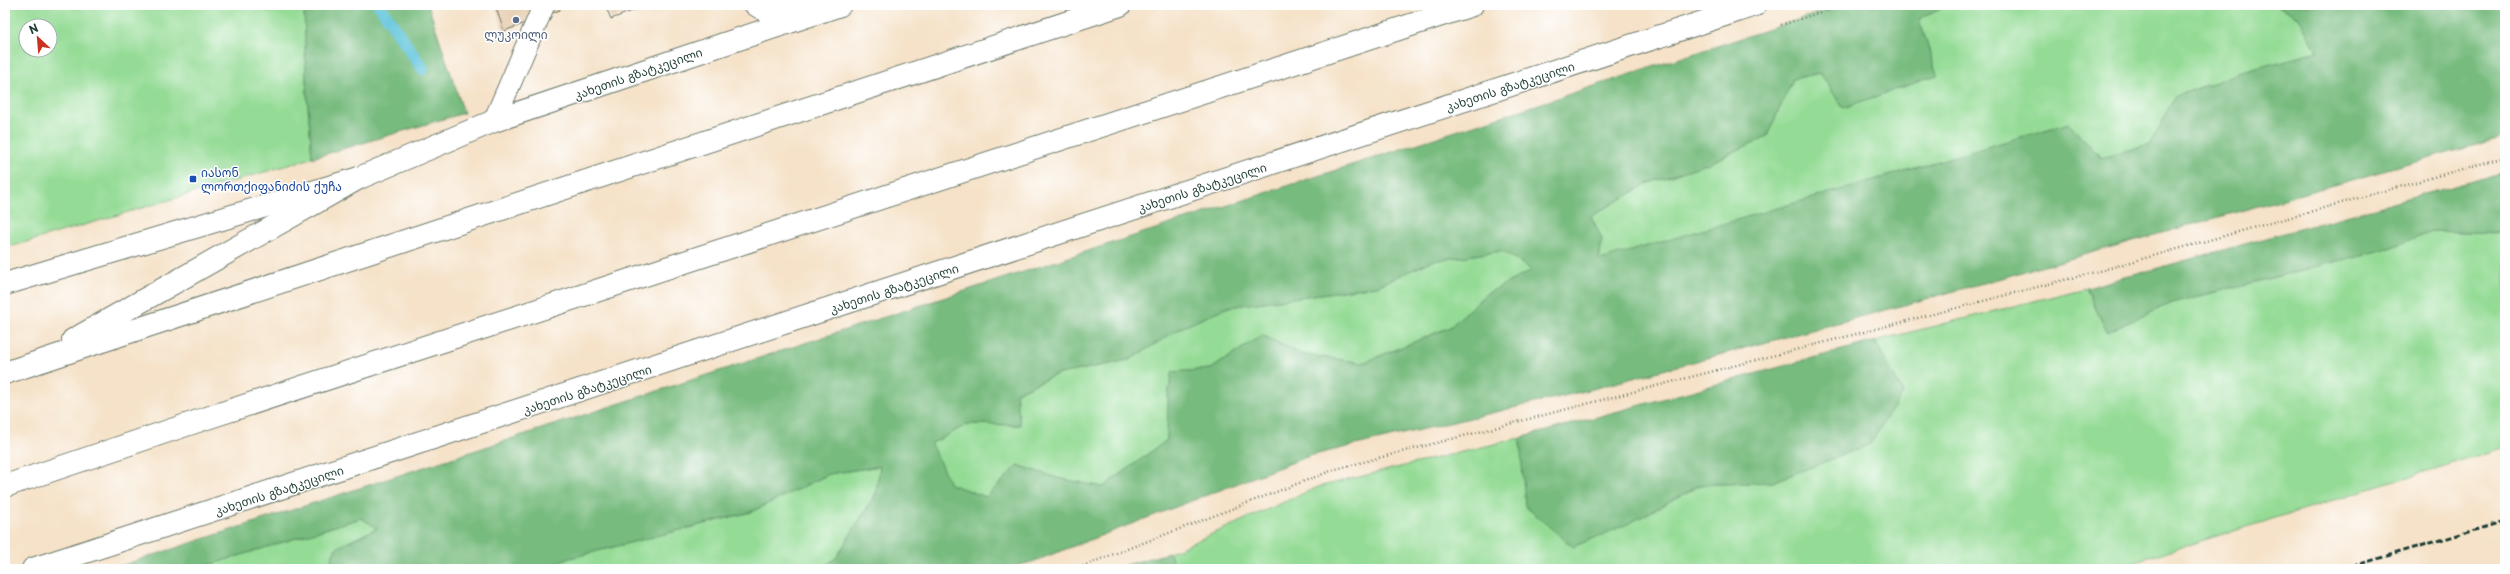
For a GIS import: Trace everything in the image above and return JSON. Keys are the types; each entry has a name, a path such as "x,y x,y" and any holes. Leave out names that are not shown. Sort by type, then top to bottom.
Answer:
{"main road":[{"name":"კახეთის გზატკეცილი","path":"5,284 359,178 494,121 782,14 840,5"},
{"path":"5,373 1120,5"},
{"path":"5,486 218,414 1472,5"},
{"name":"კახეთის გზატკეცილი","path":"33,569 276,491 1755,5"},
{"path":"29,364 359,178"}],"lane":[{"path":"494,121 544,5"},
{"path":"755,5 782,14"}],"path":[{"path":"1075,569 1336,469 2099,271 2505,157"}],"green space":[{"path":"5,5 304,5 306,80 312,158 13,246 5,244"},
{"path":"304,5 428,5 464,113 312,158 306,80"},
{"path":"1843,5 1949,5 1919,19 1937,75 1843,108 1820,73 1793,79 1767,136 1712,162 1649,183 1591,216 1602,239 1599,260 2069,123 2101,158 2150,144 2174,97 2241,72 2318,52 2299,18 2278,5 2505,5 2505,137 1908,304 1585,391 1309,456 1032,562 1003,569 820,569 836,558 876,494 880,466 829,474 751,512 570,558 542,569 327,569 336,548 377,528 361,518 196,569 111,569","holes":["1502,251 1532,270 1486,294 1450,327 1363,363 1301,354 1262,335 1211,369 1172,372 1168,396 1167,440 1103,487 1057,478 1018,465 986,497 950,484 931,444 968,424 1020,425 1016,393 1055,375 1129,360 1181,328 1228,307 1377,286 1432,261"]},
{"path":"1949,5 2278,5 2299,18 2318,52 2241,72 2175,97 2150,144 2101,158 2069,123 1599,261 1602,239 1591,216 1649,183 1712,162 1767,136 1793,79 1820,73 1937,75 1919,19"},
{"path":"2505,172 2505,233 2431,231 2393,247 2172,303 2107,332 2086,288"},
{"path":"2431,231 2505,233 2505,447 2110,569 1177,569 1169,553 1318,487 1519,438 1523,463 1630,523 1700,485 1773,482 1903,393 1875,341 2086,288 2107,332 2172,303 2393,247"},
{"path":"1502,251 1532,270 1486,294 1450,327 1363,363 1301,354 1262,335 1211,369 1172,372 1168,396 1167,440 1103,487 1057,478 1018,465 986,497 950,484 930,444 967,424 1020,425 1016,393 1055,375 1129,360 1181,328 1228,307 1377,286 1432,261"},
{"path":"1875,341 1903,393 1870,444 1773,482 1700,485 1630,523 1573,547 1525,506 1520,438"},
{"path":"880,466 876,493 836,558 820,569 542,569 570,558 751,512 829,474"},
{"path":"361,518 378,528 336,548 327,569 196,569"},
{"path":"1169,553 1177,569 1111,569"}],"building":[{"name":"ლუკოილი","path":"495,5 558,5 560,10 504,31"},
{"path":"605,5 648,5 611,19"}],"waterway":[{"path":"379,5 423,69"}],"railway":[{"path":"2343,569 2505,521"}],"place":[{"name":"ლუკოილი","path":"516,20"},
{"name":"იასონ ლორთქიფანიძის ქუჩა","path":"193,179"}]}
